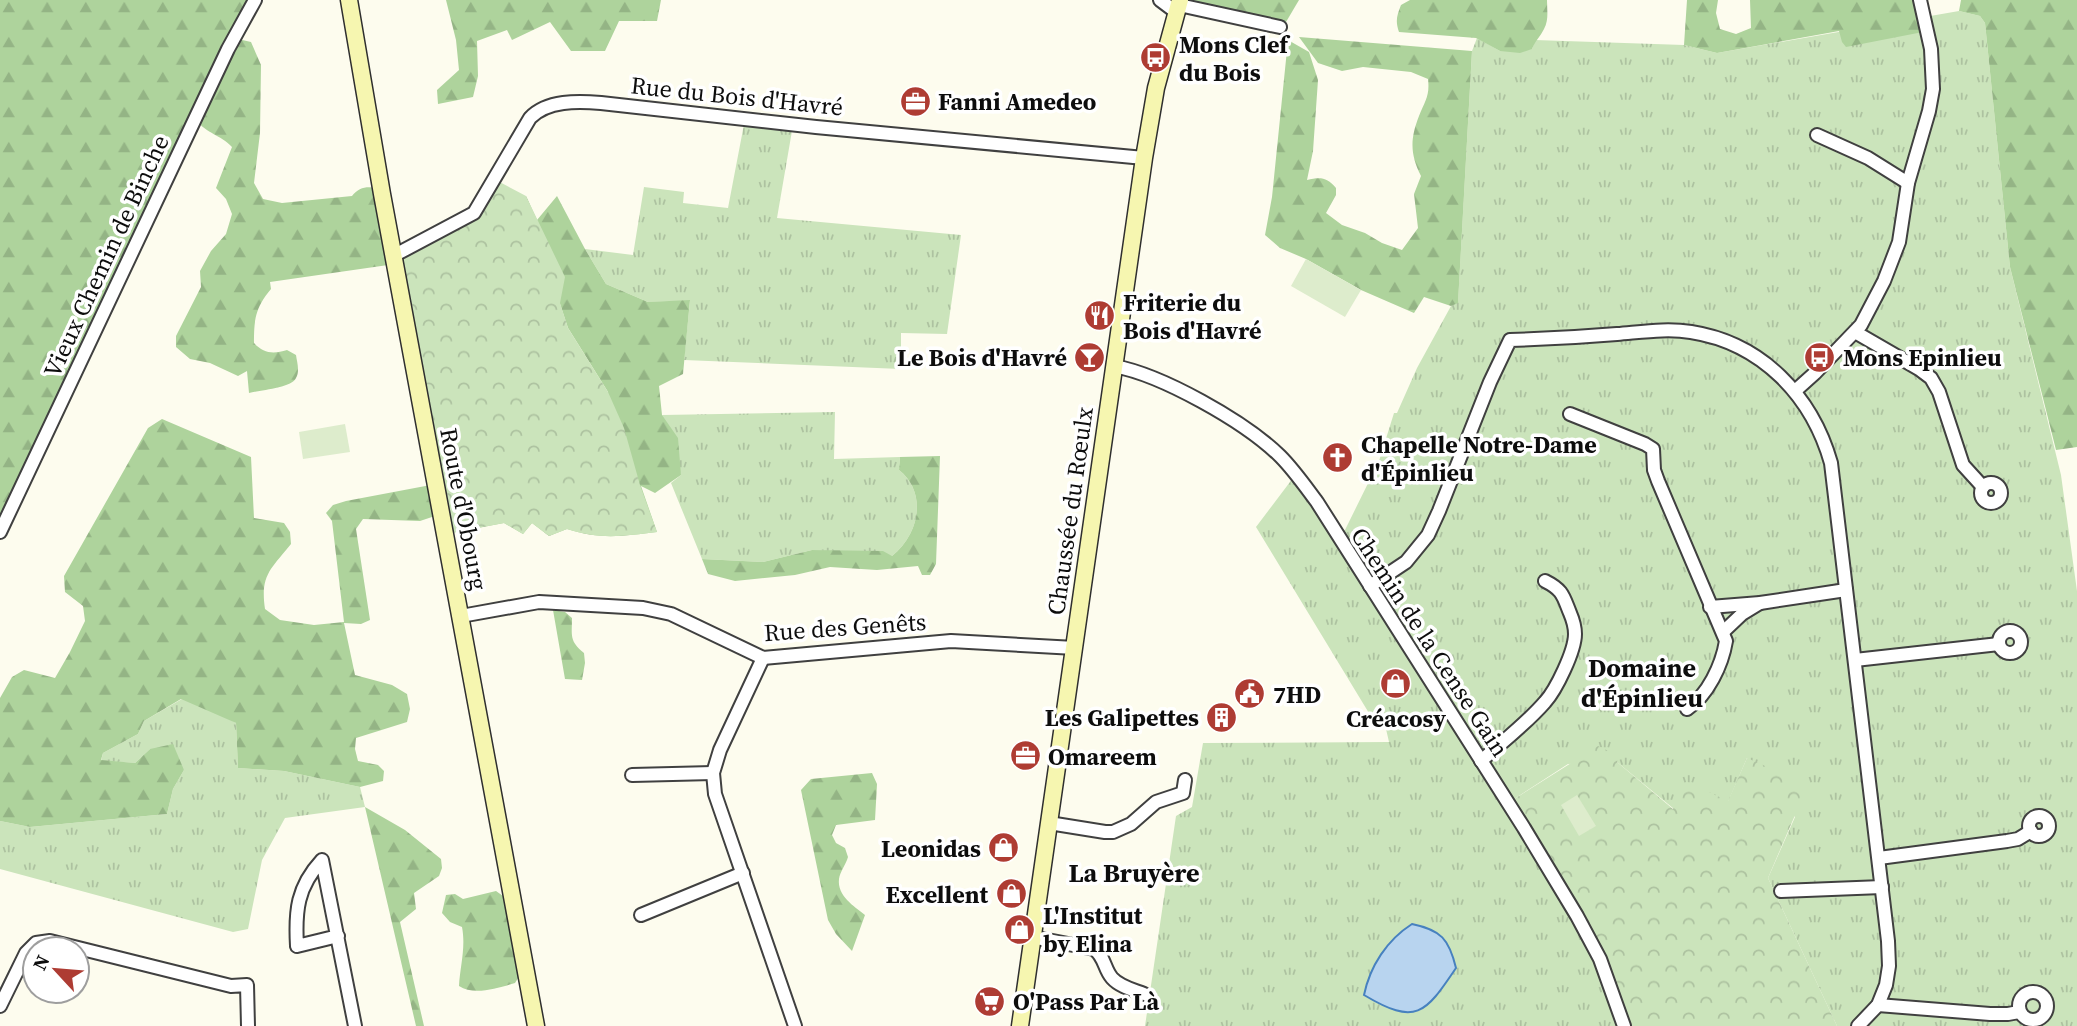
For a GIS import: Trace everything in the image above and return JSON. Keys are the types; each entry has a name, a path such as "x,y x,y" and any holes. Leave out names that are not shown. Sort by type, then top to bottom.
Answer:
{"main road":[{"name":"Route d'Obourg","path":"349,0 536,1026"},
{"name":"Chaussée du Rœulx","path":"1020,1026 1143,158 1156,88 1179,6"}],"street":[{"name":"Vieux Chemin de Binche","path":"0,532 222,60 255,0"},
{"path":"1160,0 1280,27"},
{"path":"1795,391 1855,332 1884,281 1895,254 1901,234 1908,183 1930,111 1933,89 1931,49 1920,0"},
{"name":"Rue du Bois d'Havré","path":"394,256 474,213 530,118 536,111 554,104 601,103 816,127 1143,158"},
{"path":"1817,135 1868,158 1908,183"},
{"path":"1370,586 1406,562 1427,535 1510,340 1661,330 1691,332 1748,351 1774,370 1795,391 1818,429 1830,463 1888,941 1889,966 1886,985 1878,1004 1858,1026"},
{"path":"1855,332 1931,378 1939,392 1963,466 1983,487"},
{"name":"Chemin de la Cense Gain","path":"1114,366 1182,391 1260,439 1296,474 1524,828 1589,937 1624,1026"},
{"path":"1570,414 1653,449 1654,470 1658,481 1726,641 1712,678 1700,699 1687,709"},
{"path":"1481,761 1544,703 1572,650 1575,635 1573,620 1558,587 1545,581"},
{"path":"1713,612 1846,590"},
{"name":"Rue des Genêts","path":"461,616 539,602 643,608 671,614 763,659 951,641 1074,648"},
{"path":"1723,632 1760,603"},
{"path":"1855,660 1999,644"},
{"path":"763,659 720,750 713,773 715,794 795,1026"},
{"path":"632,775 713,773"},
{"path":"1049,823 1105,832 1119,830 1156,802 1183,793 1185,780"},
{"path":"1879,858 2007,841 2018,839 2031,831"},
{"path":"338,936 297,946 296,926 302,890 309,874 322,860 338,936 355,1026"},
{"path":"641,915 743,873"},
{"path":"1781,891 1882,887"},
{"path":"1032,937 1094,949 1101,954 1110,977 1118,984 1144,995"},
{"path":"0,1006 26,953 36,943 50,941 231,986 247,985 248,1026"},
{"path":"1878,1004 1990,1014 2020,1012"}],"green space":[{"path":"0,0 255,0 238,39 251,42 261,65 260,133 254,183 263,199 282,203 352,196 363,188 378,188 393,255 526,196 537,220 557,196 606,284 648,302 690,300 683,374 659,386 662,415 678,438 681,475 655,493 641,486 657,532 601,536 567,529 549,536 532,523 523,534 504,523 446,534 441,508 432,517 420,521 363,519 356,529 370,620 361,624 344,623 355,675 392,685 407,694 410,709 407,722 356,738 358,761 378,765 384,771 383,781 360,787 284,771 238,768 236,723 181,699 144,721 138,734 103,753 101,760 135,763 150,749 173,744 184,770 173,789 167,814 30,827 0,821 0,698 12,677 24,670 55,678 85,621 83,606 65,592 64,576 148,428 162,419 251,457 254,518 284,523 290,532 291,544 266,580 265,609 280,620 314,625 344,622 332,521 326,513 333,505 436,484 608,392 568,328 560,304 395,264 270,282 271,289 256,314 254,343 265,351 287,350 296,355 297,375 289,384 249,393 247,371 238,376 210,363 190,359 176,347 176,336 201,287 200,271 211,251 226,234 232,214 226,199 216,188 232,147 195,119 0,532"},
{"path":"446,0 661,0 657,21 619,21 605,51 571,51 550,22 512,40 507,30 477,41 478,76 473,97 438,104 437,90 459,70 456,40"},
{"path":"1181,0 1299,0 1280,27"},
{"path":"1410,0 1547,0 1547,19 1532,49 1520,53 1500,51 1476,38 1399,32 1398,12 1401,5"},
{"path":"1687,0 1718,0 1716,13 1720,29 1736,34 1751,28 1750,0 1920,0 1928,31 1846,47 1839,31 1717,53 1684,45"},
{"path":"1961,0 2077,0 2077,447 2056,450 2010,267 1985,23 1980,16 1959,11"},
{"path":"1959,11 1980,16 1985,23 2010,267 2061,475 2077,591 2077,1026 1837,1026 1768,878 1795,817 1747,758 1728,802 1674,809 1617,762 1568,764 1508,803 1577,916 1624,1026 1145,1026 1176,816 1192,807 1203,743 1389,742 1386,729 1378,728 1256,527 1296,474 1336,534 1345,530 1379,461 1394,413 1397,413 1417,368 1451,306 1458,302 1472,51 1477,38 1500,51 1532,49 1535,40 1684,45 1717,53"},
{"path":"1299,37 1472,51 1458,303 1451,306 1424,297 1414,313 1361,290 1306,259 1280,248 1265,235 1272,197 1288,40 1309,52 1318,80 1313,151 1307,180 1323,179 1336,188 1336,195 1326,213 1342,225 1402,250 1418,228 1414,194 1421,176 1413,153 1413,139 1428,94 1428,79 1411,72 1363,67 1342,71 1318,63"},
{"path":"745,119 793,125 777,218 961,235 947,334 901,333 901,369 684,360 690,301 648,302 606,284 585,249 633,255 644,187 684,192 683,203 728,208"},
{"path":"494,179 526,196 565,277 560,303 568,328 608,392 624,428 657,532 601,536 567,529 549,536 532,523 523,534 504,523 446,534 393,256 474,213"},
{"path":"1306,259 1361,290 1345,317 1291,286"},
{"path":"835,412 834,459 900,457 899,470 908,479 917,502 914,526 901,547 892,556 812,550 763,562 702,559 671,483 681,475 662,415"},
{"path":"345,424 350,452 303,459 299,432"},
{"path":"940,456 936,564 930,575 922,575 918,566 877,570 830,567 795,575 735,581 708,574 702,559 763,562 812,550 883,551 892,556 909,537 914,526 917,502 908,479 899,470 900,457"},
{"path":"553,610 565,612 572,618 574,641 584,653 582,680 565,679"},
{"path":"187,696 236,723 238,768 284,771 360,787 365,807 285,818 262,860 248,929 233,932 0,869 0,821 30,827 167,814 173,789 184,770 150,749 135,763 101,761 103,753 138,734 144,721"},
{"path":"1598,746 1619,756 1617,762 1673,809 1687,782 1728,801 1747,758 1808,785 1768,878 1837,1026 1624,1026 1600,959 1508,803"},
{"path":"872,773 877,784 875,820 836,825 832,835 836,843 845,848 848,857 839,879 841,891 847,900 865,915 852,951 836,934 828,920 801,790 811,779"},
{"path":"1577,795 1596,826 1579,836 1561,805"},
{"path":"365,807 405,830 441,859 439,876 414,893 416,909 400,922 424,1026 416,1026"},
{"path":"496,891 503,896 520,975 515,983 501,987 479,991 465,989 459,986 463,950 462,927 450,922 442,913 446,895 455,894 463,899"}],"water":[{"path":"1412,924 1430,929 1442,937 1456,968 1427,1005 1408,1012 1382,1005 1364,995 1375,964 1387,946"}],"place":[{"name":"Mons Clef du Bois","path":"1156,58"},
{"name":"Fanni Amedeo","path":"915,101"},
{"name":"Friterie du Bois d'Havré","path":"1100,316"},
{"name":"Le Bois d'Havré","path":"1090,357"},
{"name":"Mons Epinlieu","path":"1820,357"},
{"name":"Chapelle Notre-Dame d'Épinlieu","path":"1338,458"},
{"name":"Créacosy","path":"1396,684"},
{"name":"7HD","path":"1250,694"},
{"name":"Les Galipettes","path":"1222,717"},
{"name":"Omareem","path":"1025,756"},
{"name":"Leonidas","path":"1004,848"},
{"name":"Excellent","path":"1011,894"},
{"name":"L'Institut by Elina","path":"1020,929"},
{"name":"O'Pass Par Là","path":"990,1001"}],"district":[{"name":"Domaine d'Épinlieu","path":"1642,683"},
{"name":"La Bruyère","path":"1134,873"}]}
